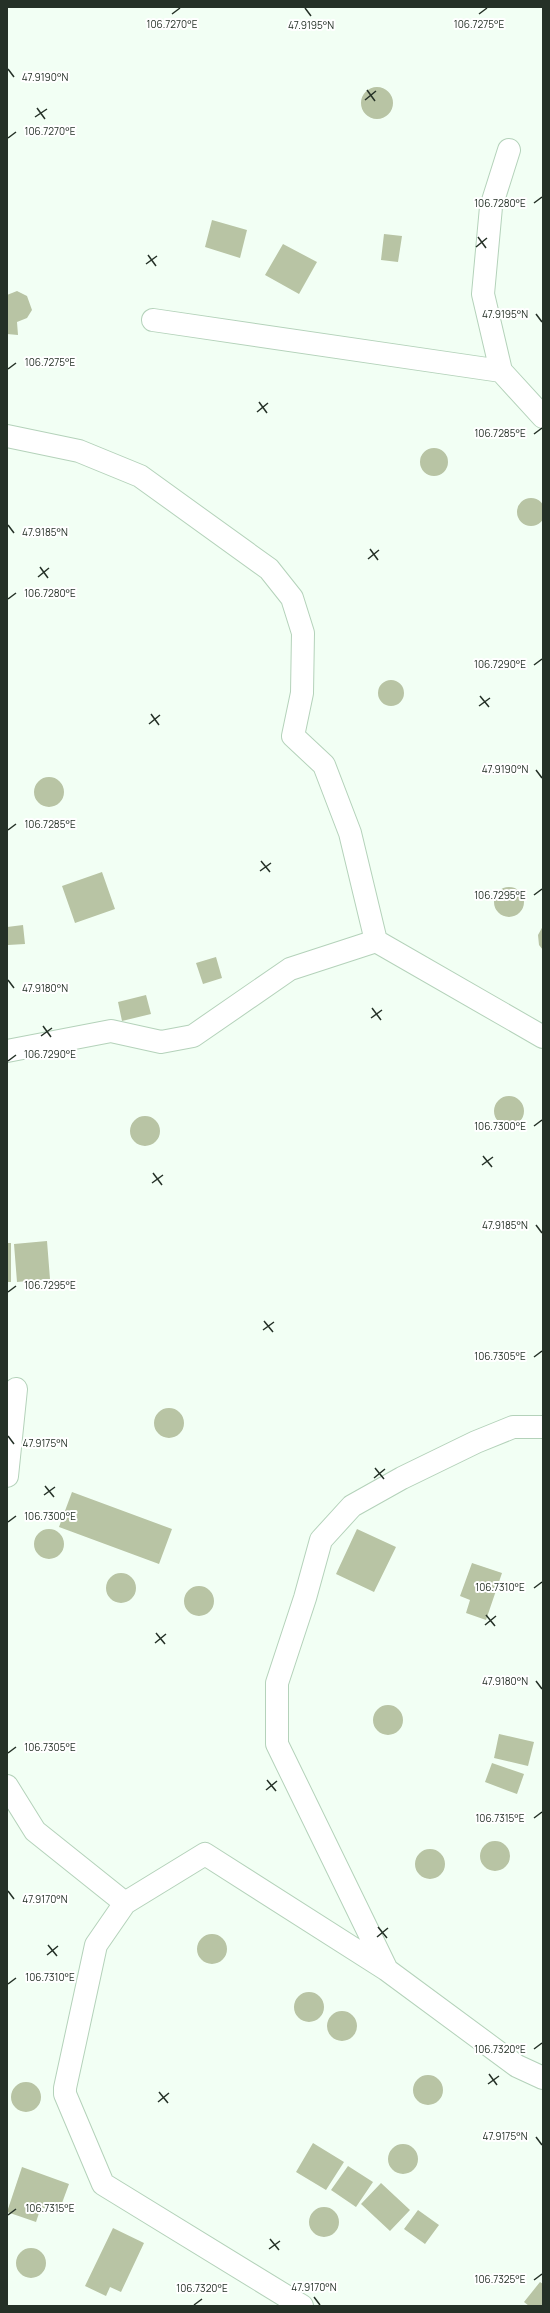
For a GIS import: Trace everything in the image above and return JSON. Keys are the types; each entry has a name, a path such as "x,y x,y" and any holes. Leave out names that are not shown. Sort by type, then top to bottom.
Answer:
{"street":[{"path":"509,150 491,207 482,294 501,371 543,417"},
{"path":"153,320 501,371"},
{"path":"7,436 79,451 140,476 269,569 292,598 303,633 302,693 293,736 324,765 350,833 376,941 543,1037"},
{"path":"7,1051 111,1031 161,1042 193,1036 290,969 376,941"},
{"path":"7,1476 16,1389"},
{"path":"387,1970 277,1744 276,1683 321,1540 352,1506 402,1478 513,1427 543,1427"},
{"path":"7,1786 35,1831 125,1903"},
{"path":"302,2306 103,2184 66,2094 65,2088 96,1945 125,1903 205,1854 387,1970 517,2066 543,2078"}],"building":[{"path":"374,87 380,87 390,94 393,103 392,109 386,116 380,119 374,119 364,112 361,106 361,100 368,90"},
{"path":"212,220 247,230 240,258 205,247"},
{"path":"384,234 402,236 398,262 381,260"},
{"path":"283,244 317,262 299,294 265,275"},
{"path":"17,291 27,296 32,310 27,318 17,322 18,335 7,334 7,295"},
{"path":"434,448 444,452 448,462 444,472 434,476 424,472 420,462 424,452"},
{"path":"531,498 541,502 545,512 541,522 531,526 521,522 517,512 521,502"},
{"path":"391,680 401,683 404,693 401,703 391,706 381,703 378,693 381,683"},
{"path":"49,777 55,778 63,786 63,798 55,806 49,807 43,806 35,798 34,792 35,786 43,778"},
{"path":"102,872 115,909 75,923 62,886"},
{"path":"509,887 515,888 523,896 523,908 515,916 509,917 503,916 495,908 494,902 495,896 503,888"},
{"path":"23,925 25,944 8,945 7,927"},
{"path":"543,926 543,950 539,945 538,935"},
{"path":"216,957 222,978 203,984 196,963"},
{"path":"146,995 151,1014 122,1021 118,1002"},
{"path":"509,1096 515,1097 523,1105 523,1117 515,1125 509,1126 503,1125 495,1117 494,1111 495,1105 503,1097"},
{"path":"145,1116 151,1117 159,1125 159,1137 151,1145 145,1146 139,1145 131,1137 130,1131 131,1125 139,1117"},
{"path":"47,1241 50,1279 17,1282 14,1244"},
{"path":"7,1243 11,1243 11,1282 7,1282"},
{"path":"169,1408 175,1409 183,1417 183,1429 175,1437 169,1438 163,1437 155,1429 154,1423 155,1417 163,1409"},
{"path":"72,1492 172,1529 159,1564 59,1527"},
{"path":"49,1529 55,1530 63,1538 63,1550 55,1558 49,1559 43,1558 35,1550 34,1544 35,1538 43,1530"},
{"path":"357,1529 396,1547 374,1592 336,1574"},
{"path":"472,1563 502,1573 486,1620 466,1613 470,1600 460,1596"},
{"path":"121,1573 127,1574 135,1582 135,1594 127,1602 121,1603 115,1602 107,1594 106,1588 107,1582 115,1574"},
{"path":"199,1586 205,1587 213,1595 213,1607 205,1615 199,1616 193,1615 185,1607 184,1601 185,1595 193,1587"},
{"path":"388,1705 394,1706 402,1714 402,1726 394,1734 388,1735 382,1734 374,1726 373,1720 374,1714 382,1706"},
{"path":"499,1734 534,1742 528,1766 494,1758"},
{"path":"492,1763 524,1774 517,1794 485,1782"},
{"path":"495,1841 501,1842 509,1850 509,1862 501,1870 495,1871 489,1870 481,1862 480,1856 481,1850 489,1842"},
{"path":"430,1849 436,1850 444,1858 444,1870 436,1878 430,1879 424,1878 416,1870 415,1864 416,1858 424,1850"},
{"path":"212,1934 218,1935 226,1943 226,1955 218,1963 212,1964 206,1963 198,1955 197,1949 198,1943 206,1935"},
{"path":"309,1992 315,1993 323,2001 323,2013 315,2021 309,2022 303,2021 295,2013 294,2007 295,2001 303,1993"},
{"path":"342,2011 348,2012 356,2020 356,2032 348,2040 342,2041 336,2040 328,2032 327,2026 328,2020 336,2012"},
{"path":"428,2075 434,2076 442,2084 442,2096 434,2104 428,2105 422,2104 414,2096 413,2090 414,2084 422,2076"},
{"path":"26,2082 37,2086 41,2097 37,2108 26,2112 15,2108 11,2097 15,2086"},
{"path":"313,2143 344,2162 326,2190 296,2172"},
{"path":"403,2144 409,2145 417,2153 417,2165 409,2173 403,2174 397,2173 389,2165 388,2159 389,2153 397,2145"},
{"path":"348,2166 373,2182 356,2207 331,2190"},
{"path":"22,2167 69,2184 58,2214 41,2207 36,2222 7,2212"},
{"path":"381,2183 410,2210 390,2231 361,2204"},
{"path":"324,2207 330,2208 338,2216 338,2228 330,2236 324,2237 318,2236 310,2228 309,2222 310,2216 318,2208"},
{"path":"418,2210 439,2225 425,2244 404,2229"},
{"path":"113,2228 144,2243 121,2292 110,2287 106,2296 85,2286"},
{"path":"31,2248 37,2249 45,2257 45,2269 37,2277 31,2278 25,2277 17,2269 16,2263 17,2257 25,2249"},
{"path":"540,2282 543,2284 543,2306 529,2306 524,2302"}]}
